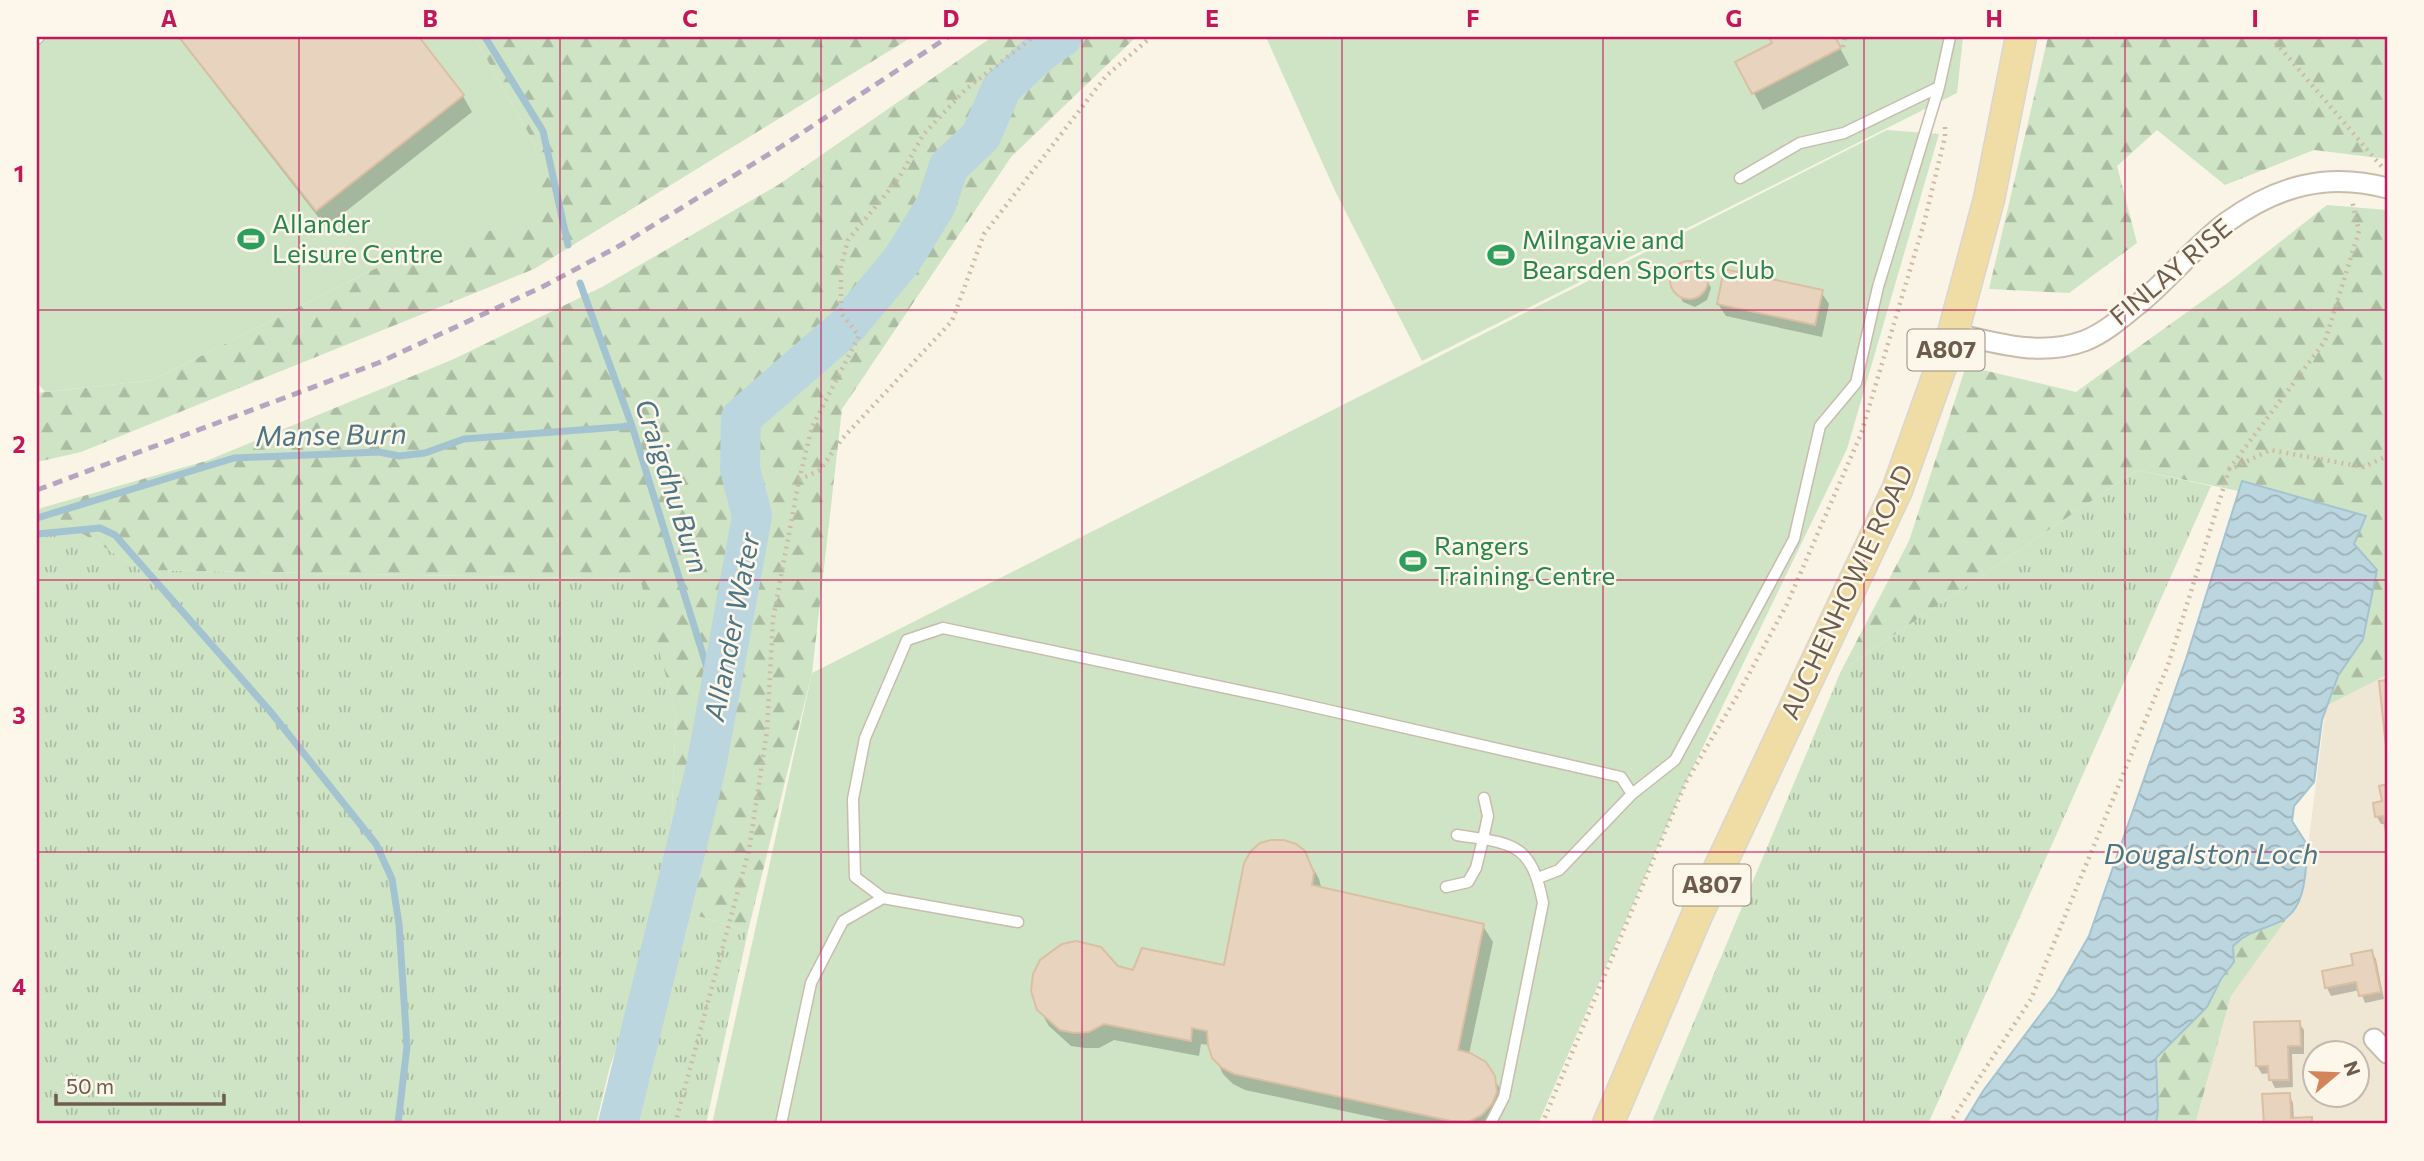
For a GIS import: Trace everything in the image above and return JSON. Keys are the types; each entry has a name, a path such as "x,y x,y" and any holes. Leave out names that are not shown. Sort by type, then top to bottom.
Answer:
{"main road":[{"name":"AUCHENHOWIE ROAD","path":"1608,1124 1697,915 1897,490 1952,333 1989,199 2021,37"}],"street":[{"name":"FINLAY RISE","path":"1952,333 2037,349 2084,341 2119,320 2154,292 2226,223 2267,197 2309,182 2347,180 2387,188"}],"lane":[{"path":"1538,877 1559,870 1632,794 1675,760 1794,539 1820,426 1856,383 1878,287 1939,87 1950,37"},
{"path":"1740,178 1800,144 1844,133 1939,87"},
{"path":"1018,922 883,898 855,877 853,799 865,738 907,640 943,628 1279,699 1621,777 1632,794"},
{"path":"1446,887 1468,882 1476,868 1488,816 1484,798"},
{"path":"1457,835 1509,843 1525,855 1538,877 1542,902 1504,1097 1490,1124"},
{"path":"781,1124 811,983 844,921 883,898"}],"path":[{"path":"675,1124 749,850 767,731 773,619 799,480 812,427 859,336 841,313 841,267 848,240 899,178 923,135 965,90 1033,37"},
{"path":"799,480 820,470 842,439 952,321 984,234 1106,76 1151,37"},
{"path":"1843,47 1845,37"},
{"path":"2271,37 2387,173"},
{"path":"1949,1124 2031,999 2168,665 2229,470 2325,341 2359,231 2347,180"},
{"path":"2229,470 2270,450 2364,467 2387,456"}],"shaded area":[{"path":"2387,675 2387,1124 2195,1124 2231,996 2287,917 2308,846 2326,706"}],"green space":[{"name":"Allander Leisure Centre","path":"37,37 474,37 535,145 546,213 384,264 153,380 45,392 37,382"},
{"path":"474,37 912,37 534,269 81,452 37,462 37,393 153,380 384,264 545,213 535,145"},
{"path":"992,37 1136,37 1011,157 842,409 812,673 748,931 668,907 676,714 640,579 141,570 41,508 206,461 454,359 602,287 778,185"},
{"name":"Milngavie and Bearsden Sports Club","path":"1266,37 1963,37 1957,93 1422,361 1336,193"},
{"path":"2048,37 2387,37 2387,159 2314,150 2225,185 2157,130 2117,166 2137,243 2069,293 1989,289"},
{"name":"Rangers Training Centre","path":"1887,130 1939,134 1847,449 1684,786 1538,1124 712,1124 812,673"},
{"path":"2327,205 2387,210 2387,675 2326,706 2331,510 2137,470 1841,671 1909,541 1966,366 2076,392 2233,279"},
{"path":"2137,470 2211,486 1928,1124 1826,1124 1812,1121 1807,1124 1651,1124 1841,671"},
{"path":"41,508 141,570 641,579 676,714 668,907 748,931 706,1124 611,1124 664,918 610,1066 596,1124 37,1124 37,510"},
{"path":"2287,918 2231,996 2195,1124 2156,1124 2158,1110 2155,1058 2207,1007 2221,979 2234,962 2233,946 2244,935"}],"water":[{"name":"Dougalston Loch","path":"2242,481 2366,516 2354,544 2377,570 2363,639 2338,676 2322,720 2314,782 2294,806 2292,821 2308,846 2304,885 2298,904 2286,918 2253,932 2233,946 2234,962 2221,979 2207,1007 2156,1058 2156,1124 1963,1124 1983,1091 2055,995 2089,936 2186,659"}],"building":[{"name":"Allander Leisure Centre","path":"179,37 419,37 464,95 316,211"},
{"path":"1769,37 1835,37 1841,48 1752,94 1735,62 1772,43"},
{"path":"1689,261 1702,267 1708,280 1702,293 1689,299 1676,293 1670,280 1676,267"},
{"path":"1724,269 1823,290 1815,325 1717,304"},
{"path":"2387,680 2387,756 2379,681"},
{"path":"2387,784 2386,832 2383,816 2375,817 2373,803 2382,801 2379,786"},
{"path":"1284,840 1305,851 1314,873 1312,885 1484,924 1458,1050 1486,1062 1495,1076 1497,1092 1492,1104 1482,1115 1468,1122 1451,1121 1234,1074 1222,1068 1212,1058 1207,1031 1192,1028 1191,1041 1104,1024 1089,1032 1074,1033 1060,1030 1037,1010 1031,991 1033,974 1040,960 1062,944 1076,941 1101,947 1118,966 1133,970 1142,948 1224,965 1244,863 1260,843"},
{"path":"2372,950 2381,992 2359,996 2356,982 2325,988 2322,971 2353,965 2351,954"},
{"path":"2300,1021 2301,1046 2288,1046 2289,1080 2269,1080 2268,1066 2256,1066 2254,1022"},
{"path":"2290,1093 2291,1118 2312,1117 2312,1124 2264,1124 2262,1094"}],"waterway":[{"name":"Craigdhu Burn","path":"485,37 543,131 568,245"},
{"name":"Allander Water","path":"618,1124 706,767 752,516 740,469 741,418 848,325 902,260 936,205 949,166 981,136 1002,87 1043,50 1062,37"},
{"name":"Craigdhu Burn","path":"580,283 632,426 718,703"},
{"name":"Manse Burn","path":"37,518 234,458 379,452 399,456 425,453 464,439 632,426"},
{"path":"37,534 100,528 115,535 270,711 376,844 392,879 399,924 407,1046 398,1124"}],"railway":[{"path":"37,490 378,363 544,286 621,245 779,148 948,37"}],"place":[{"name":"Allander Leisure Centre","path":"251,239"},
{"name":"Milngavie and Bearsden Sports Club","path":"1501,255"},
{"name":"Rangers Training Centre","path":"1413,561"}]}
